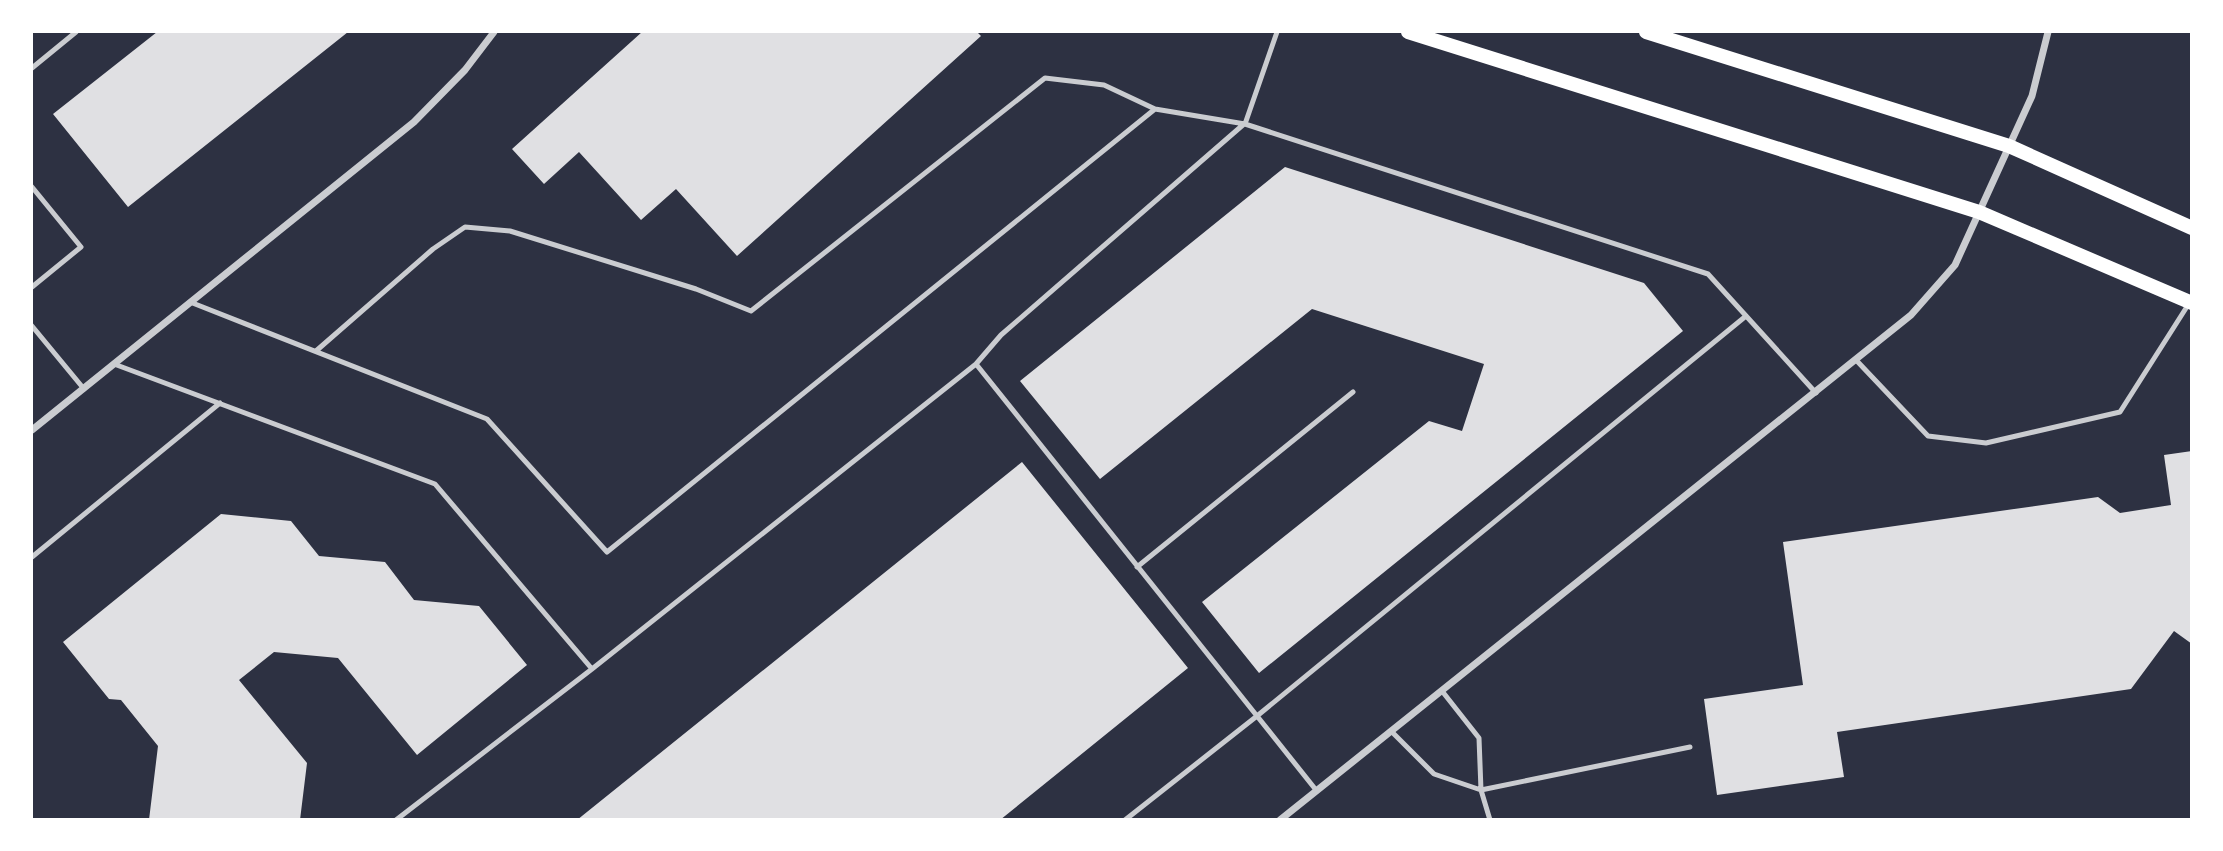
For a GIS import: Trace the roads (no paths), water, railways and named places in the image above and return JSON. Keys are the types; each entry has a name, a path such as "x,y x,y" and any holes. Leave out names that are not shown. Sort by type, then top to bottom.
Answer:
{"main road":[{"path":"1408,32 1979,212 2191,302"},
{"path":"1646,32 2009,146 2192,228"}],"street":[{"path":"32,430 414,122 465,70 494,32"},
{"path":"1280,820 1911,315 1953,269 2032,96 2048,32"}],"lane":[{"path":"32,68 76,32"},
{"path":"396,820 592,669 976,364 1001,335 1245,124 1277,32"},
{"path":"316,351 433,249 465,227 510,231 696,289 751,311 1045,78 1104,85 1155,108 1245,124 1708,274 1816,393"},
{"path":"190,302 487,418 607,552 1155,108"},
{"path":"32,187 81,247 32,287"},
{"path":"1857,360 1928,436 1986,443 2120,412 2191,302"},
{"path":"1125,820 1746,316"},
{"path":"32,326 84,389"},
{"path":"114,364 435,484 592,669"},
{"path":"976,364 1316,790"},
{"path":"1137,567 1353,391"},
{"path":"32,557 220,403"},
{"path":"1442,691 1479,738 1481,790 1490,820"},
{"path":"1391,731 1434,774 1481,790 1690,747"}]}
